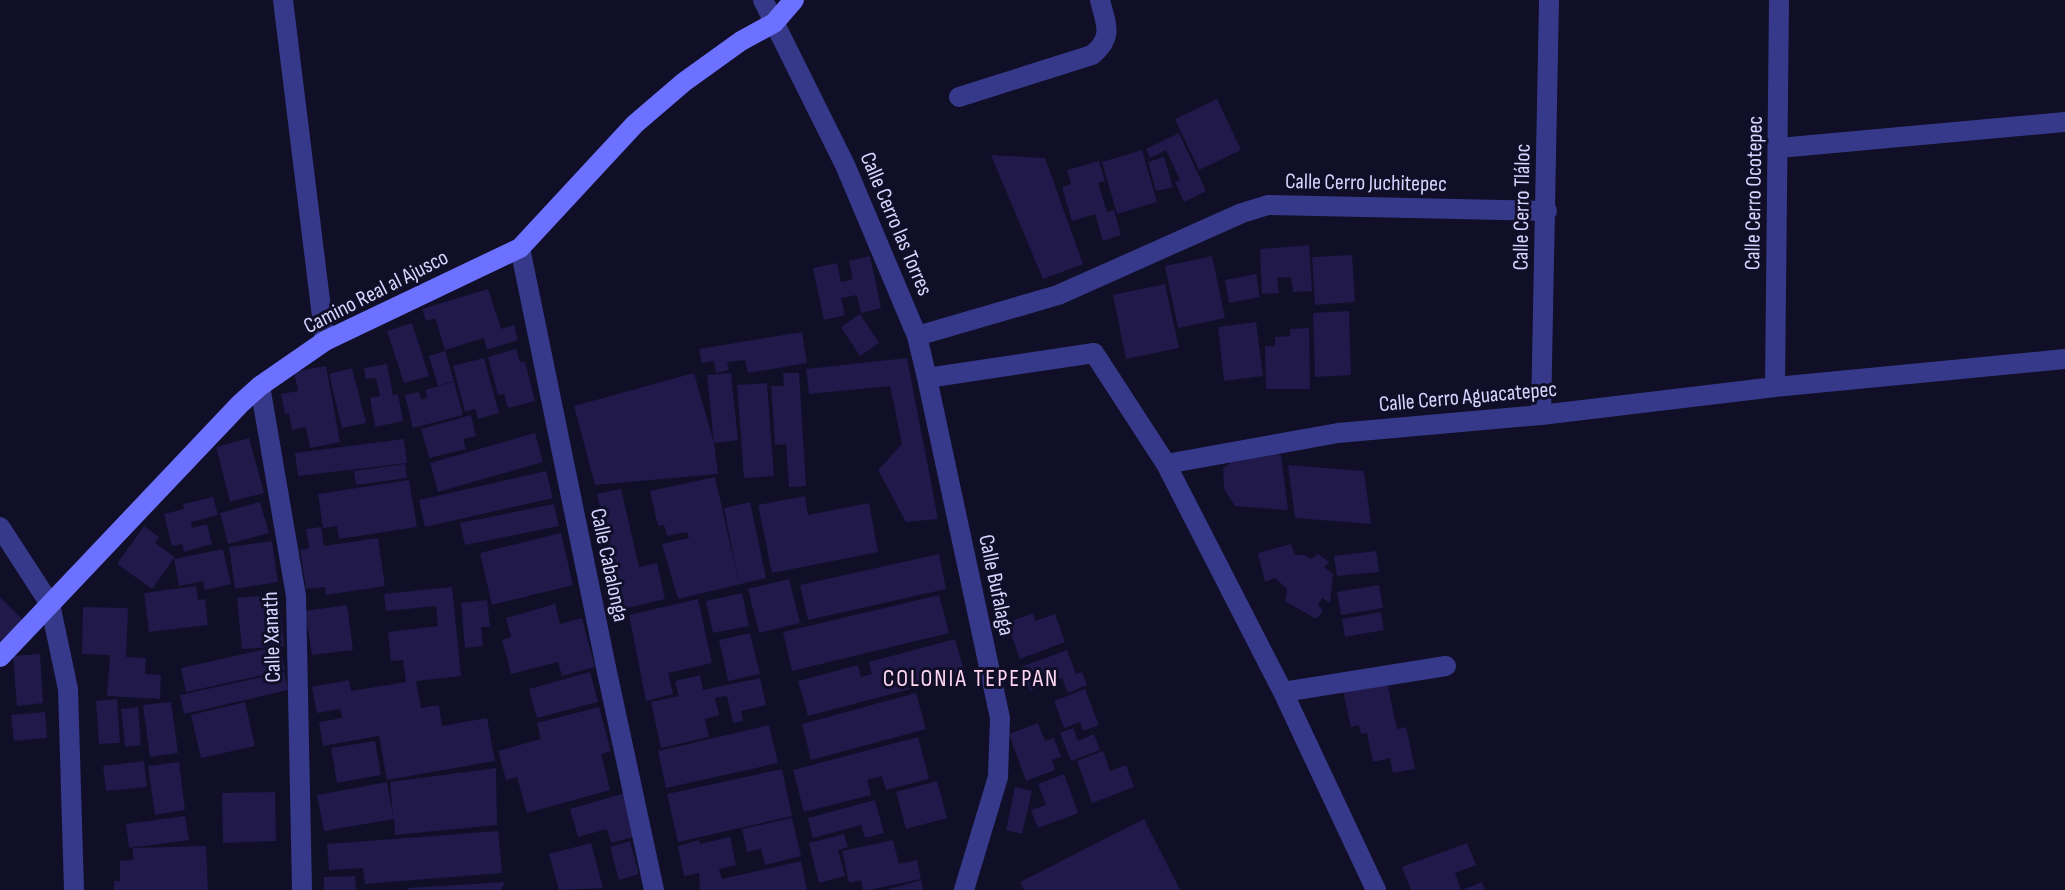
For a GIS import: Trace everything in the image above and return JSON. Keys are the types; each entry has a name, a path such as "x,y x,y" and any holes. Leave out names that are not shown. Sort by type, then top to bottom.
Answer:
{"street":[{"path":"283,0 325,341"},
{"name":"Calle Cerro las Torres","path":"763,0 845,165 917,336"},
{"name":"Camino Real al Ajusco","path":"0,657 260,386 325,341 520,248 635,124 718,57 774,23 794,0"},
{"path":"959,97 1092,55 1104,46 1108,33 1100,0"},
{"name":"Calle Cerro Tláloc","path":"1541,415 1549,0"},
{"name":"Calle Cerro Ocotepec","path":"1775,387 1779,0"},
{"path":"1779,148 2065,122"},
{"name":"Calle Cerro Juchitepec","path":"917,336 1058,295 1242,213 1268,205 1547,211"},
{"name":"Calle Cabalonga","path":"520,248 654,890"},
{"name":"Calle Bufalaga","path":"917,336 1000,718 998,777 964,890"},
{"path":"927,378 1094,353 1166,464 1283,692 1376,890"},
{"name":"Calle Cerro Aguacatepec","path":"1166,464 1338,433 1541,415 1775,387 2065,359"},
{"name":"Calle Xanath","path":"260,386 296,596 302,890"},
{"path":"0,527 50,604 68,689 74,890"},
{"path":"1283,692 1446,666"}],"building":[{"path":"1217,99 1241,150 1199,170 1175,119"},
{"path":"1179,133 1206,191 1184,202 1175,182 1180,180 1166,150 1150,158 1146,149"},
{"path":"1142,150 1157,202 1117,214 1102,162"},
{"path":"991,155 1045,158 1083,264 1043,279"},
{"path":"1164,157 1173,187 1156,191 1148,162"},
{"path":"1099,161 1105,181 1098,183 1107,212 1114,210 1121,235 1103,241 1095,214 1072,221 1062,187 1071,184 1067,170"},
{"path":"1309,245 1312,291 1293,292 1291,277 1277,278 1279,293 1262,294 1260,249"},
{"path":"1352,255 1355,302 1315,305 1312,257"},
{"path":"870,256 881,308 861,313 857,295 841,298 845,315 824,320 813,268 837,263 841,282 853,279 849,261"},
{"path":"1212,256 1225,318 1178,328 1165,266"},
{"path":"1256,274 1260,297 1229,303 1225,280"},
{"path":"1165,284 1179,348 1126,359 1113,295"},
{"path":"488,289 501,329 514,325 518,340 487,350 484,338 445,350 435,318 426,321 422,309"},
{"path":"1349,311 1351,375 1315,377 1313,313"},
{"path":"860,314 879,343 860,356 841,327"},
{"path":"1256,322 1263,376 1224,381 1218,327"},
{"path":"412,323 429,376 404,383 387,331"},
{"path":"1309,328 1310,389 1266,389 1265,346 1275,346 1275,337 1290,336 1290,329"},
{"path":"802,332 807,363 748,373 745,360 727,362 729,370 716,373 714,361 702,363 699,349"},
{"path":"516,349 520,362 525,362 535,401 508,408 504,394 498,395 488,357"},
{"path":"445,351 454,381 438,386 429,356"},
{"path":"484,358 499,413 478,419 475,409 465,412 453,366"},
{"path":"907,358 938,519 906,522 878,470 902,444 890,386 809,394 806,369"},
{"path":"387,364 393,395 398,394 403,421 375,427 370,398 380,396 376,378 366,379 364,368"},
{"path":"326,366 340,442 310,448 306,427 292,430 281,394 298,391 294,372"},
{"path":"352,368 366,423 342,428 329,374"},
{"path":"694,373 714,443 718,474 595,485 574,406"},
{"path":"731,373 738,440 714,443 707,375"},
{"path":"783,373 799,373 806,486 789,487 786,444 775,445 771,386 784,386"},
{"path":"454,382 463,415 413,428 405,395 419,392 421,399 427,398 425,390"},
{"path":"767,383 774,476 744,478 737,385"},
{"path":"471,415 476,436 463,439 466,449 429,458 421,429"},
{"path":"535,433 543,462 438,492 430,463"},
{"path":"249,438 264,493 230,502 216,447"},
{"path":"404,439 407,463 298,476 295,453"},
{"path":"1266,452 1281,455 1288,510 1235,506 1224,489 1223,469 1234,459"},
{"path":"405,464 407,478 356,485 354,471"},
{"path":"1288,465 1364,471 1371,524 1295,518"},
{"path":"546,471 553,498 425,527 419,500"},
{"path":"715,477 738,579 724,508 750,502 766,578 678,599 662,544 689,538 687,532 667,536 664,525 658,526 650,491"},
{"path":"409,480 417,527 339,539 337,526 323,528 318,494"},
{"path":"621,489 639,567 657,563 665,599 623,609 597,494"},
{"path":"805,496 808,515 869,503 878,552 772,573 758,505"},
{"path":"213,497 218,515 191,522 192,528 207,524 212,544 184,552 182,544 172,546 164,514 184,509 183,504"},
{"path":"260,502 269,533 228,544 220,513"},
{"path":"554,504 559,526 465,545 460,523"},
{"path":"144,526 159,537 155,543 175,557 152,589 117,564"},
{"path":"321,527 324,546 378,538 385,586 326,595 325,587 306,589 300,550 309,548 306,529"},
{"path":"561,533 573,585 492,605 480,553"},
{"path":"272,541 278,582 235,589 229,547"},
{"path":"1291,544 1295,555 1305,555 1311,559 1318,554 1329,562 1324,567 1333,574 1330,603 1322,598 1318,605 1323,611 1316,619 1285,601 1287,589 1275,578 1265,582 1258,553"},
{"path":"223,549 231,584 205,590 203,581 179,586 174,559"},
{"path":"1376,551 1379,572 1337,576 1334,556"},
{"path":"939,554 946,589 808,620 800,585"},
{"path":"789,579 800,623 759,633 748,589"},
{"path":"1379,585 1383,608 1341,615 1337,592"},
{"path":"196,586 198,600 205,599 208,625 149,632 144,593"},
{"path":"452,587 461,676 416,681 421,708 439,705 442,726 487,718 495,761 387,780 379,736 323,746 319,722 342,718 340,709 317,713 312,687 349,680 351,691 406,682 403,660 391,661 388,632 438,626 436,606 386,611 384,594"},
{"path":"742,593 749,626 713,633 706,601"},
{"path":"279,594 284,646 242,649 237,598"},
{"path":"939,595 949,633 792,671 783,632"},
{"path":"0,597 23,620 0,649"},
{"path":"698,599 712,663 668,673 673,694 646,701 629,615"},
{"path":"487,600 490,627 481,627 483,646 465,648 461,603"},
{"path":"555,604 560,624 582,618 595,667 562,676 558,662 511,674 502,640 511,637 506,618"},
{"path":"347,605 353,650 312,655 305,611"},
{"path":"83,607 128,608 126,657 146,658 145,674 161,675 160,699 107,696 110,655 82,654"},
{"path":"1381,612 1384,630 1345,637 1342,619"},
{"path":"1033,613 1035,621 1055,614 1065,642 1020,659 1007,623"},
{"path":"750,633 760,674 728,681 719,640"},
{"path":"955,639 965,674 934,682 931,674 920,677 922,686 808,716 798,681 858,665 861,677 872,674 869,662"},
{"path":"280,646 285,670 186,692 181,668"},
{"path":"1067,650 1076,674 1082,672 1087,685 1068,693 1062,678 1030,691 1021,667"},
{"path":"40,654 43,703 17,706 13,656"},
{"path":"284,672 288,690 184,714 180,695"},
{"path":"590,672 598,702 537,718 529,689"},
{"path":"700,675 703,690 760,678 766,705 741,711 743,721 733,723 727,696 715,698 719,715 705,719 709,737 661,748 651,702 679,696 675,681"},
{"path":"1387,682 1397,729 1406,727 1415,769 1393,773 1390,758 1373,762 1367,733 1361,734 1359,725 1351,727 1343,691"},
{"path":"1085,689 1099,725 1083,731 1080,722 1064,728 1054,701"},
{"path":"916,693 926,729 811,760 802,724"},
{"path":"117,699 120,743 99,744 96,701"},
{"path":"171,702 178,753 150,757 143,705"},
{"path":"245,702 255,746 201,758 191,715"},
{"path":"138,707 141,745 125,747 121,709"},
{"path":"599,707 611,751 601,754 610,790 527,813 517,777 506,780 498,751 541,739 537,723"},
{"path":"45,712 47,738 14,741 11,715"},
{"path":"1038,723 1045,741 1054,738 1061,757 1052,760 1055,770 1026,781 1009,734"},
{"path":"769,725 778,763 666,788 658,751"},
{"path":"1073,728 1078,741 1094,734 1100,750 1071,761 1060,733"},
{"path":"918,737 929,779 886,790 882,776 867,780 871,795 804,812 793,770"},
{"path":"375,741 381,775 337,783 331,748"},
{"path":"1103,751 1110,771 1126,765 1134,787 1092,803 1077,761"},
{"path":"144,761 147,787 106,791 103,766"},
{"path":"179,762 185,810 155,815 148,766"},
{"path":"496,768 497,825 395,835 394,819 324,831 317,795 387,782 393,816 390,782"},
{"path":"782,769 792,816 678,842 667,794"},
{"path":"1064,774 1078,813 1038,828 1031,810 1046,805 1038,784"},
{"path":"937,781 947,818 906,829 896,792"},
{"path":"1015,787 1032,791 1022,834 1006,830"},
{"path":"275,792 276,841 223,843 222,793"},
{"path":"625,793 637,836 611,843 607,829 578,837 570,809"},
{"path":"875,800 884,833 865,838 861,825 813,838 808,818"},
{"path":"185,816 189,840 129,848 126,824"},
{"path":"792,818 801,856 765,865 761,849 747,852 742,829"},
{"path":"1144,819 1180,890 1024,890 1020,882"},
{"path":"498,831 502,873 365,884 363,868 329,870 327,844"},
{"path":"844,834 848,847 838,850 845,876 819,883 809,843"},
{"path":"730,837 736,865 719,869 722,879 801,861 807,890 700,890 699,873 684,876 678,846"},
{"path":"893,840 899,864 917,860 921,879 869,890 863,890 861,880 849,883 842,851"},
{"path":"630,841 639,874 619,880 610,847"},
{"path":"591,843 603,888 559,890 549,854"},
{"path":"1467,843 1476,865 1455,873 1461,890 1411,890 1402,867"},
{"path":"206,846 208,890 114,890 114,881 120,881 120,861 133,860 133,848"},
{"path":"355,876 356,890 324,890 324,877"},
{"path":"921,880 923,890 889,890 889,889"},
{"path":"505,882 501,890 408,890 408,888"},
{"path":"1482,882 1485,890 1462,890"}],"district":[{"name":"COLONIA TEPEPAN","path":"971,678"}]}
